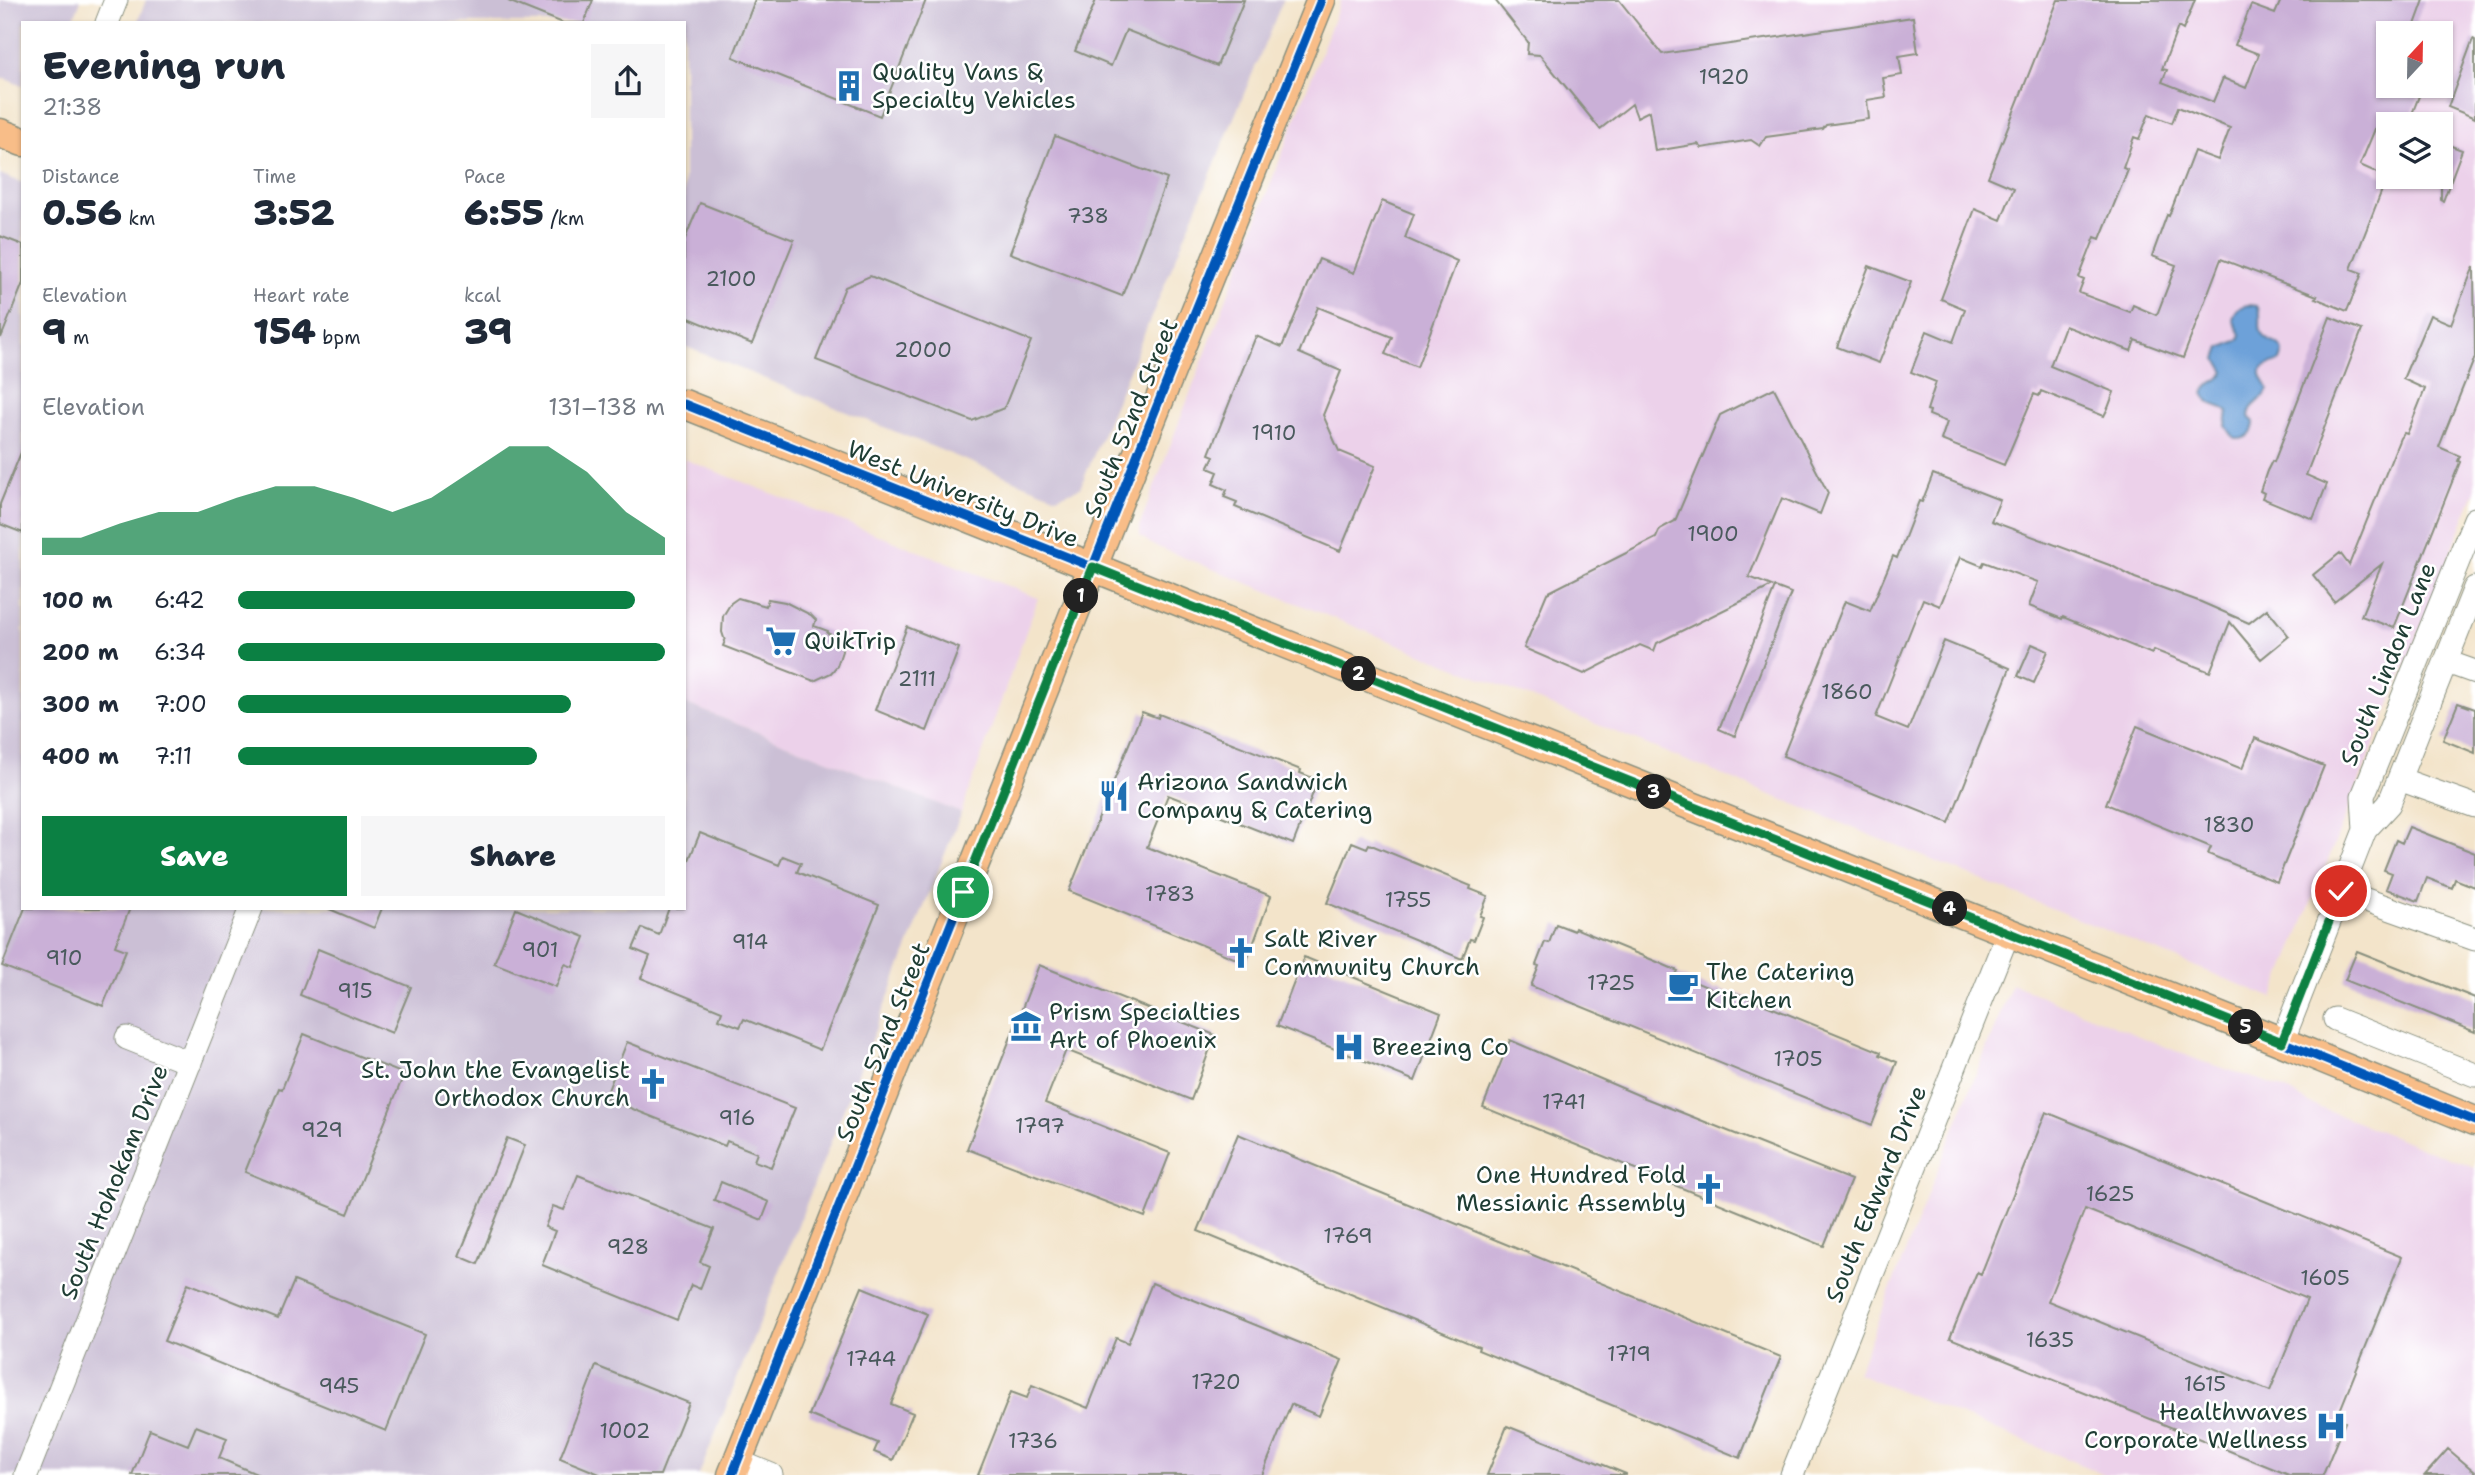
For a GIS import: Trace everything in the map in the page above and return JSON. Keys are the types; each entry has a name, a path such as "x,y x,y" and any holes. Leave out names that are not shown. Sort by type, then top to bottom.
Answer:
{"main road":[{"name":"South 52nd Street","path":"734,1468 1321,0"},
{"path":"0,133 21,141"},
{"name":"West University Drive","path":"686,405 2475,1121"}],"street":[{"path":"108,21 116,0"},
{"name":"South Lindon Lane","path":"2365,830 2363,796 2475,519"},
{"path":"2444,598 2458,586 2475,561"},
{"name":"South Lindon Lane","path":"2282,1042 2365,830 2389,804 2475,588"},
{"path":"2420,656 2425,666 2424,679 2395,758 2399,779 2475,806"},
{"path":"2447,662 2475,672"},
{"path":"2341,891 2475,939"},
{"name":"South Hohokam Drive","path":"26,1475 250,910"},
{"name":"South Edward Drive","path":"1792,1475 2008,933"},
{"path":"2335,1018 2475,1075"},
{"path":"127,1038 190,1063"},
{"path":"734,1468 771,1475"}],"shaded area":[{"path":"0,0 81,0 73,21 21,21 21,85 0,77"},
{"path":"146,0 1283,0 1080,488 1057,497 686,347 686,21 138,21"},
{"path":"1341,0 2475,0 2475,492 2273,998 1153,545 1140,536 1140,524"},
{"path":"0,174 21,182 21,910 686,910 686,704 961,813 699,1475 0,1475"},
{"path":"686,460 1038,598 961,813 686,704"},
{"path":"2012,984 2198,1060 2266,1082 2310,1104 2475,1168 2475,1475 2106,1475 1857,1373"}],"water":[{"path":"2248,305 2257,306 2262,334 2283,352 2280,361 2261,370 2268,389 2250,412 2249,417 2254,422 2253,429 2246,437 2235,439 2226,426 2228,411 2212,404 2204,393 2209,385 2225,372 2217,359 2221,348 2239,340 2241,334 2233,320 2238,309"}],"building":[{"path":"593,0 585,21 558,21 508,1"},
{"name":"Quality Vans & Specialty Vehicles","path":"755,0 926,0 880,116 733,57"},
{"path":"1096,0 1244,0 1217,66 1126,30 1111,66 1075,51"},
{"path":"1495,0 1619,0 1662,54 1913,17 1918,53 1899,56 1902,75 1883,78 1886,97 1867,100 1869,119 1766,137 1760,146 1751,140 1702,148 1698,144 1655,151 1649,111 1637,117 1632,104 1600,129 1540,55 1527,54 1528,42"},
{"path":"2058,0 2195,0 2183,30 2178,27 2162,69 2167,70 2162,82 2213,102 2223,78 2246,88 2259,54 2235,45 2251,5 2275,14 2281,0 2424,0 2416,21 2376,21 2376,98 2418,98 2413,112 2376,112 2376,126 2360,165 2376,172 2376,189 2382,189 2351,269 2362,273 2347,311 2315,298 2317,296 2221,259 2183,358 2135,340 2131,351 2065,326 2050,366 2114,392 2108,408 2104,416 2041,391 2039,396 2034,394 2004,465 1941,440 1947,422 1929,415 1930,411 1927,410 1936,382 1911,372 1927,331 1953,342 1965,309 1941,299 1975,209 2001,220 2014,188 1988,177","holes":["2178,107 2230,128 2218,160 2194,151 2169,216 2167,215 2152,256 2176,265 2156,315 2133,305 2130,312 2079,293 2084,280 2079,278 2095,237 2100,239 2128,170 2123,168 2134,137 2139,139 2149,114 2172,123"]},
{"path":"2473,39 2475,118 2448,107 2451,98 2454,98 2454,91"},
{"path":"1055,136 1167,179 1122,296 1010,253"},
{"path":"2453,147 2462,150 2453,174"},
{"path":"2441,189 2447,189 2443,201"},
{"path":"1382,201 1414,214 1405,238 1457,261 1417,367 1385,354 1392,337 1318,307 1299,353 1341,371 1323,415 1339,451 1375,466 1340,551 1235,507 1237,502 1224,497 1227,490 1213,484 1218,472 1208,468 1214,456 1209,454 1256,336 1282,347 1319,259 1354,273"},
{"path":"700,203 794,240 752,344 686,317 686,236"},
{"path":"0,236 21,244 21,288 1,338"},
{"path":"1869,266 1911,282 1879,363 1837,347"},
{"path":"2474,266 2475,357 2439,447 2460,456 2460,462 2394,628 2361,616 2382,564 2333,603 2313,575 2340,553 2349,565 2400,438 2404,433 2407,434 2425,389 2403,379 2430,315 2451,324"},
{"path":"870,276 1031,341 1004,408 972,421 816,360 845,287"},
{"path":"2330,317 2362,330 2306,475 2327,484 2313,519 2262,498 2264,493 2260,491 2267,471 2272,461 2274,462"},
{"path":"1774,388 1828,493 1820,514 1782,498 1749,577 1772,586 1657,643 1654,651 1640,645 1584,674 1524,648 1547,593 1656,538 1660,529 1675,521 1720,415"},
{"path":"21,452 21,532 0,524 0,504"},
{"path":"1933,474 2000,500 1991,521 2112,566 2135,578 2249,623 2267,609 2289,636 2261,659 2230,622 2210,672 2154,650 2152,654 2063,617 2062,619 2029,606 2038,582 1984,562 1982,566 1960,557 1940,606 1923,599 1876,717 1908,730 1944,641 2010,668 1949,823 1783,756 1845,601 1870,611 1893,556 1897,558 1919,501 1922,502"},
{"path":"1775,587 1791,593 1735,736 1719,729"},
{"name":"QuikTrip","path":"738,598 766,606 768,599 785,602 811,615 816,620 814,626 828,631 827,633 841,643 842,651 837,666 831,673 814,681 723,646 723,616 731,603"},
{"name":"QuikTrip","path":"907,627 959,648 927,731 875,710"},
{"path":"2032,644 2048,651 2034,683 2018,676"},
{"path":"2458,703 2475,709 2475,753 2443,740"},
{"path":"1142,712 1158,718 1159,714 1301,770 1300,773 1318,780 1293,844 1168,795 1147,847 1271,896 1246,963 1069,891"},
{"path":"2137,726 2242,769 2255,738 2324,766 2277,882 2208,854 2211,847 2106,804"},
{"path":"2409,827 2475,853 2475,887 2455,879 2452,888 2427,878 2418,901 2386,889 2392,873 2384,870 2396,840 2402,843"},
{"path":"700,833 779,865 783,856 801,863 797,872 879,905 820,1050 744,1019 740,1027 719,1019 722,1011 641,978 650,956 633,949 642,928 659,935 668,910 686,910 686,867"},
{"path":"1352,842 1367,848 1369,844 1471,886 1470,889 1488,896 1474,940 1470,939 1462,959 1327,903"},
{"path":"24,910 129,910 115,946 126,950 103,1006 2,966"},
{"path":"332,910 381,910 374,928"},
{"path":"516,910 585,937 573,967 565,964 556,987 494,963"},
{"path":"1556,924 1574,931 1575,928 1655,961 1678,971 1676,974 1716,991 1717,988 1735,995 1736,993 1881,1052 1880,1055 1897,1062 1872,1125 1531,986 1545,942 1549,943"},
{"path":"318,949 411,987 392,1033 300,995"},
{"path":"2357,951 2475,998 2475,1032 2345,980"},
{"path":"1304,957 1441,1013 1415,1081 1277,1026"},
{"path":"1039,965 1215,1035 1191,1100 1066,1050 1045,1103 1170,1153 1145,1217 967,1149"},
{"path":"304,1034 404,1074 348,1214 245,1172"},
{"path":"1510,1040 1645,1098 1851,1180 1824,1246 1483,1107"},
{"path":"627,1042 795,1108 771,1167 754,1161 757,1153 727,1141 725,1146 605,1098"},
{"path":"2046,1112 2402,1257 2337,1418 2345,1421 2323,1475 2289,1475 1950,1338 1977,1272 1981,1274","holes":["2085,1209 2307,1299 2270,1391 2048,1301"]},
{"path":"1238,1134 1781,1357 1740,1458 1198,1231"},
{"path":"507,1138 525,1145 478,1264 459,1256"},
{"path":"578,1175 714,1229 700,1262 709,1266 700,1289 691,1285 677,1320 542,1265 555,1231 545,1227 553,1206 564,1210"},
{"path":"721,1182 769,1202 762,1220 714,1200"},
{"path":"294,1281 425,1334 386,1431 164,1341 188,1283 278,1319"},
{"path":"1152,1283 1342,1360 1319,1416 1291,1404 1262,1475 978,1475 1011,1392 1027,1398 1032,1385 1088,1408 1116,1338 1128,1343"},
{"path":"862,1287 928,1314 891,1404 913,1413 893,1460 874,1452 878,1443 809,1415"},
{"path":"596,1366 689,1403 660,1475 602,1475 560,1458"},
{"path":"196,1426 227,1438 219,1458 259,1475 132,1475 150,1430 188,1445"},
{"path":"1507,1426 1626,1474 1626,1475 1487,1475"},
{"path":"2448,1449 2475,1472 2475,1475 2425,1475"}],"cycle path":[{"path":"732,1475 1321,0"},
{"path":"686,405 2475,1121"}],"place":[{"name":"Quality Vans & Specialty Vehicles","path":"849,86"},
{"name":"QuikTrip","path":"781,641"},
{"name":"Arizona Sandwich Company & Catering","path":"1114,796"},
{"name":"Salt River Community Church","path":"1241,953"},
{"name":"The Catering Kitchen","path":"1683,986"},
{"name":"Prism Specialties Art of Phoenix","path":"1026,1026"},
{"name":"Breezing Co","path":"1349,1047"},
{"name":"St. John the Evangelist Orthodox Church","path":"653,1084"},
{"name":"One Hundred Fold Messianic Assembly","path":"1709,1189"},
{"name":"Healthwaves Corporate Wellness","path":"2331,1426"}],"route":[{"path":"963,892 1093,567 2282,1042 2341,891"}]}
